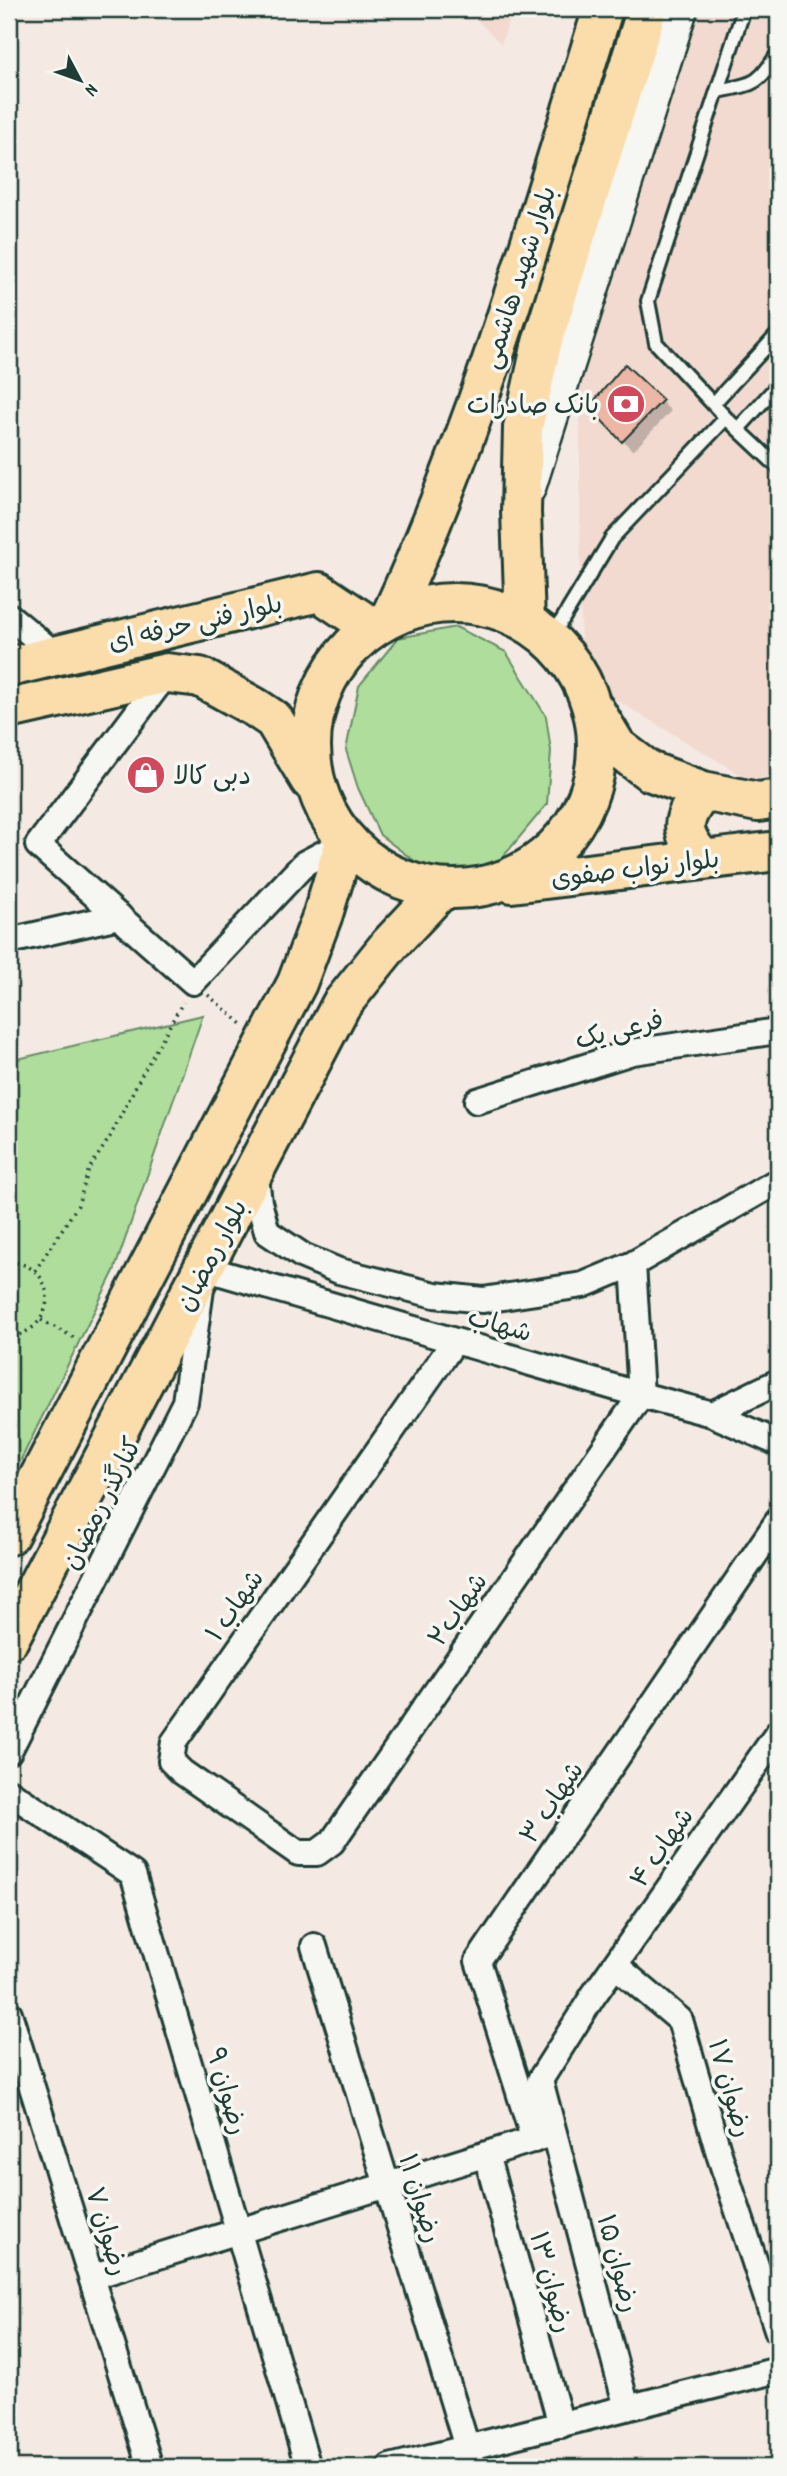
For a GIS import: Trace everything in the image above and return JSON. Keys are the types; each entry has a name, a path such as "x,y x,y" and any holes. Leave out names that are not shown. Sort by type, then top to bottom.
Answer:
{"main road":[{"name":"بلوار شهید هاشمی","path":"382,623 432,526 503,331 603,9"},
{"name":"بلوار شهید هاشمی","path":"537,631 521,512 523,428 542,343 647,9"},
{"name":"بلوار فنی حرفه ای","path":"9,667 319,592 382,623"},
{"path":"316,790 310,745 318,700 340,660 382,623 435,604 481,605 537,631 557,646 581,679 593,708 617,747 649,771 703,791 758,802 778,799"},
{"name":"بلوار فنی حرفه ای","path":"9,709 167,673 200,677 274,720 345,842"},
{"path":"493,886 543,860 579,817 597,764 593,708"},
{"path":"703,791 684,820 689,843 704,860"},
{"path":"345,842 388,875 440,891"},
{"name":"بلوار رمضان","path":"9,1535 297,983 323,914 345,842"},
{"name":"بلوار نواب صفوی","path":"440,891 778,850"},
{"name":"بلوار رمضان","path":"9,1639 341,1005 390,944 440,891"},
{"path":"30,1495 74,1518"}],"street":[{"path":"521,512 681,9"},
{"path":"9,616 56,655"},
{"path":"167,673 38,845 193,982 305,863 345,842"},
{"path":"9,941 119,916"},
{"name":"فرعی یک","path":"477,1101 632,1052 778,1031"},
{"path":"255,1170 259,1202 267,1232 303,1256 339,1271 435,1295 483,1300 583,1285 633,1264 778,1181"},
{"path":"633,1264 640,1395"},
{"name":"شهاب","path":"204,1268 454,1342 712,1413 778,1443"},
{"name":"کنارگذر رمضان","path":"9,1751 185,1402 204,1268"},
{"name":"شهاب ۱","path":"317,1853 298,1853 182,1772 171,1761 174,1742 454,1342"},
{"path":"712,1413 778,1382"},
{"name":"شهاب۲","path":"317,1853 332,1842 640,1395"},
{"name":"شهاب ۳","path":"544,2137 478,1961 778,1521"},
{"name":"شهاب ۴","path":"544,2137 540,2080 593,1996 778,1732"},
{"name":"رضوان ۹","path":"9,1792 132,1874 308,2467"},
{"name":"رضوان ۱۱","path":"314,1946 470,2458"},
{"name":"رضوان ۱۷","path":"615,1965 680,2020 720,2157 778,2332"},
{"name":"رضوان ۷","path":"9,2013 150,2467"},
{"path":"91,2277 544,2137"},
{"name":"رضوان ۱۵","path":"544,2137 627,2408"},
{"name":"رضوان ۱۳","path":"486,2154 561,2425"},
{"path":"390,2467 470,2458 561,2425 778,2370"}],"lane":[{"path":"744,9 648,301 656,343 726,418 778,467"},
{"path":"717,91 746,85 763,77 778,53"},
{"path":"713,404 778,334"},
{"path":"738,429 778,385"},
{"path":"537,631 612,538 726,418"}],"path":[{"path":"35,1271 78,1205 89,1169 110,1137 193,982 265,1044"},
{"path":"9,1262 24,1264 35,1271 43,1282 47,1295 41,1320 32,1329 20,1335 9,1336"},
{"path":"41,1320 104,1353"}],"shaded area":[{"path":"466,9 513,9 501,44"},
{"path":"578,9 778,9 778,776 750,780 581,679"}],"green space":[{"path":"456,627 506,652 546,716 551,751 547,804 498,863 462,879 416,862 380,835 358,788 346,750 359,686 398,638"},
{"path":"203,1015 114,1271 9,1484 9,1061"}],"building":[{"name":"بانک صادرات","path":"625,364 663,400 622,442 589,407"}],"place":[{"name":"بانک صادرات","path":"626,404"},
{"name":"دبی کالا","path":"146,775"}]}
